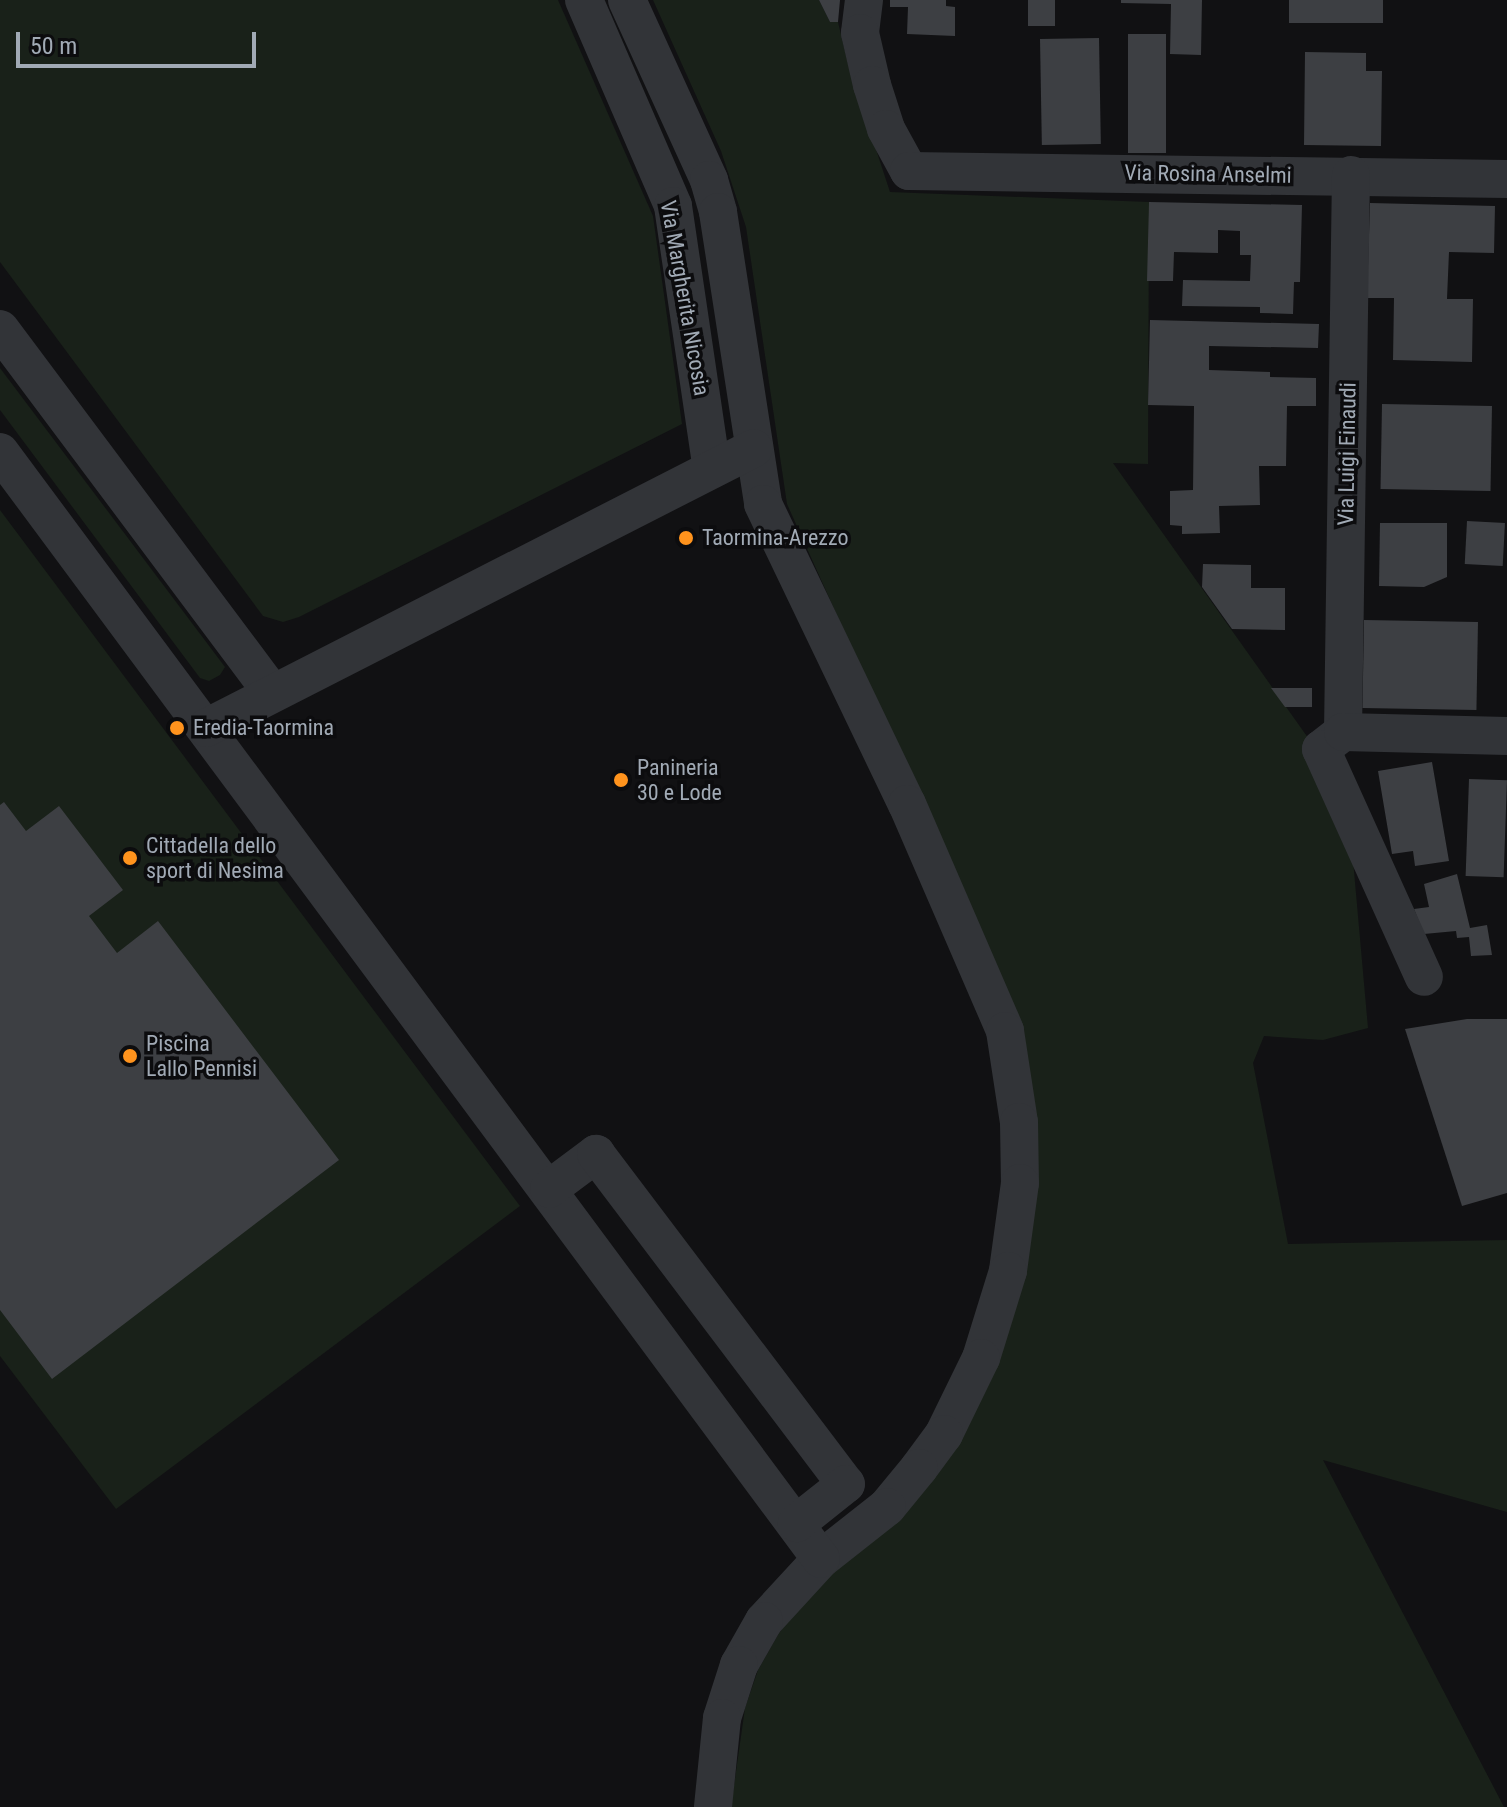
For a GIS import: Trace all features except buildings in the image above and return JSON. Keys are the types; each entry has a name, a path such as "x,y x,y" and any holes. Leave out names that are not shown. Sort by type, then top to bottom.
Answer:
{"street":[{"name":"Via Margherita Nicosia","path":"584,0 673,206 712,469"},
{"name":"Via Margherita Nicosia","path":"627,0 709,180 722,235 763,504 907,804 1005,1031 1019,1122 1020,1183 1008,1271 981,1358 944,1434 887,1507 821,1559 764,1621 739,1665 722,1718 713,1807"},
{"name":"Via Rosina Anselmi","path":"864,0 860,33 872,85 886,129 909,171 1507,179"},
{"name":"Via Luigi Einaudi","path":"1343,732 1351,175"},
{"path":"0,329 272,692"},
{"path":"206,728 754,448"},
{"path":"0,452 821,1559"},
{"path":"1424,977 1321,749 1343,732 1507,736"},
{"path":"549,1189 596,1154 846,1484 797,1523"}],"shaded area":[{"path":"0,0 558,0 653,216 682,424 299,617 283,622 263,616 0,262"},
{"path":"653,0 819,0 830,22 838,22 848,64 890,192 1149,202 1148,464 1113,463 1311,742 1353,860 1368,1028 1323,1040 1264,1036 1253,1063 1288,1244 1507,1240 1507,1512 1323,1460 1504,1807 731,1807 745,1708 758,1670 779,1633 1007,1335 1009,998 787,504 746,227 721,151"},
{"path":"0,368 225,667 220,675 209,681 200,678 0,410"},
{"name":"Cittadella dello sport di Nesima","path":"0,510 520,1206 116,1509 0,1356"}],"place":[{"name":"Taormina-Arezzo","path":"686,538"},
{"name":"Eredia-Taormina","path":"177,728"},
{"name":"Panineria 30 e Lode","path":"621,780"},
{"name":"Cittadella dello sport di Nesima","path":"130,858"},
{"name":"Piscina Lallo Pennisi","path":"130,1056"}]}
